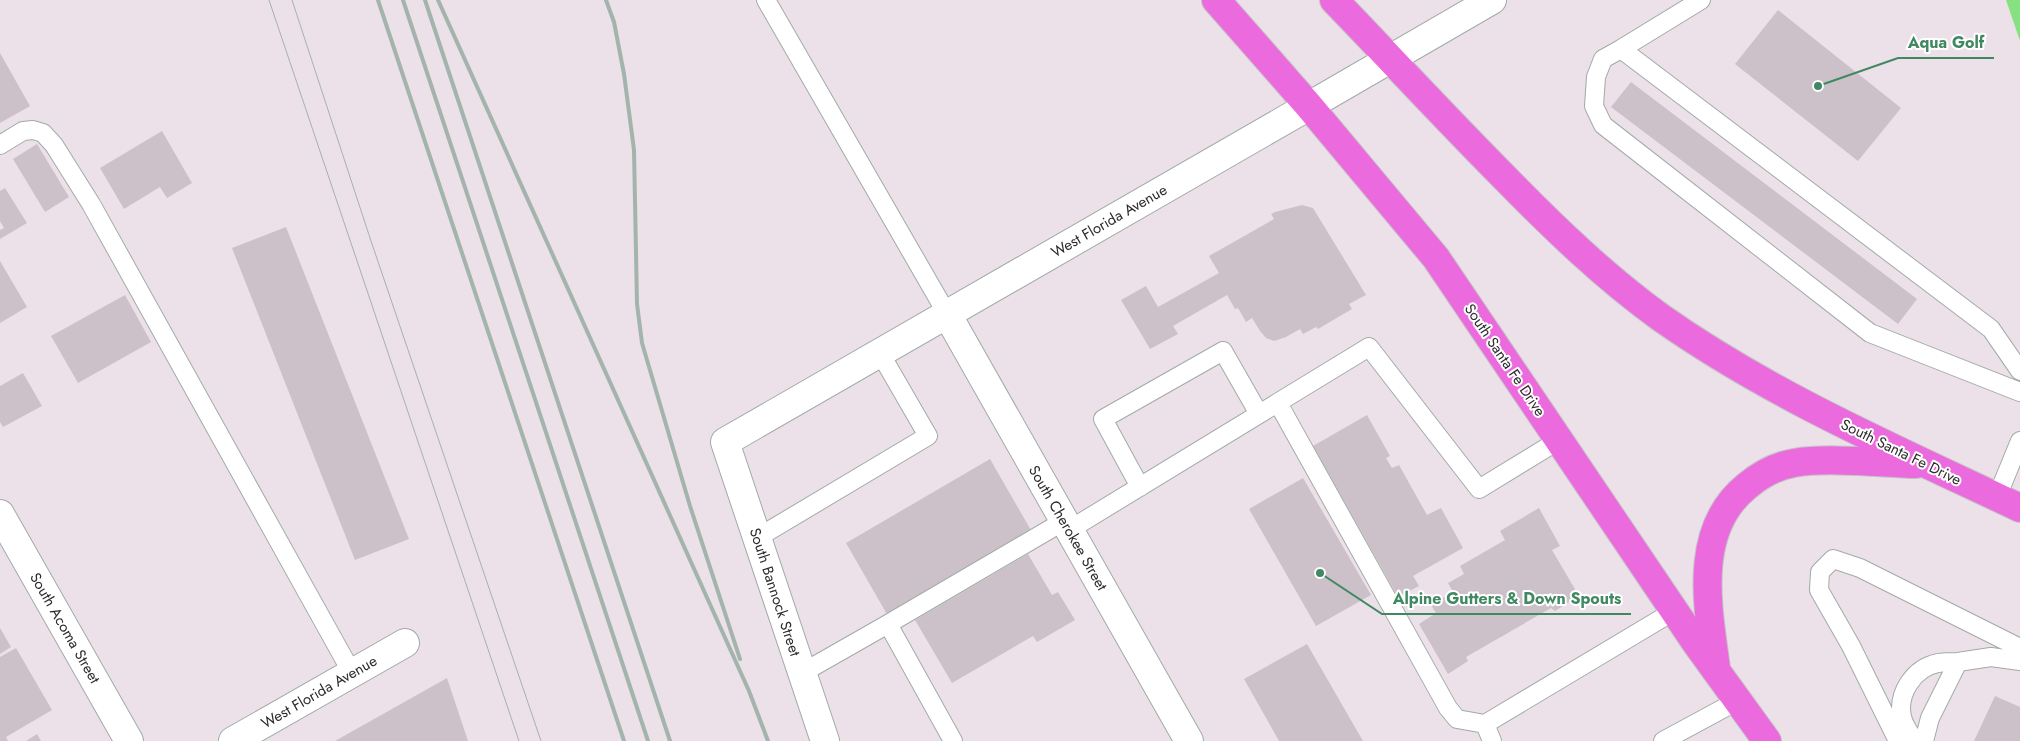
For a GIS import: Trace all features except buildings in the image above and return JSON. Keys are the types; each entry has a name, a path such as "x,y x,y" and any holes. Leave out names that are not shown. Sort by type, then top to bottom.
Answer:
{"highway":[{"name":"South Santa Fe Drive","path":"1216,0 1309,106 1436,258 1674,611 1767,741"},
{"name":"South Santa Fe Drive","path":"1334,0 1476,149 1572,245 1660,316 1741,369 1824,414 2008,503"},
{"path":"1717,672 1707,597 1712,541 1722,514 1738,493 1759,476 1794,463 1825,461 1925,464"}],"street":[{"name":"West Florida Avenue","path":"725,442 1492,0"},
{"name":"South Cherokee Street","path":"947,314 1188,741"},
{"name":"South Bannock Street","path":"725,442 825,741"},
{"name":"South Acoma Street","path":"0,514 129,741"},
{"name":"West Florida Avenue","path":"233,741 405,643"}],"lane":[{"path":"766,0 947,314"},
{"path":"1701,0 1603,60 1596,77 1594,106 1602,125 1870,332 2020,392"},
{"path":"1622,49 1991,329 2020,371"},
{"path":"0,145 23,132 33,130 43,133 54,145 101,221 352,673"},
{"path":"802,673 1067,525 1140,487 1369,347 1479,489 1559,440"},
{"path":"1140,487 1103,419 1223,351 1259,414"},
{"path":"757,538 928,436 880,353"},
{"path":"1278,403 1448,708 1457,719 1485,724 1674,611"},
{"path":"2008,503 2020,441"},
{"path":"1898,741 1851,646 1818,590 1820,572 1833,559 1860,568 2020,648"},
{"path":"888,624 954,741"},
{"path":"1915,741 1907,730 1902,717 1901,702 1905,690 1916,674 1936,663 1991,657 2020,661"},
{"path":"1924,741 1930,718 1958,662"},
{"path":"1663,741 1737,700"},
{"path":"1485,724 1492,741"}],"shaded area":[{"path":"2006,0 2020,0 2020,41"}],"tram line":[{"path":"269,0 519,741"},
{"path":"292,0 370,238 541,741"}],"railway":[{"path":"378,0 624,741"},
{"path":"403,0 648,741"},
{"path":"425,0 670,741"},
{"path":"438,0 749,691 768,741"},
{"path":"606,0 614,22 624,74 634,150 637,304 642,343 690,506 740,659"}],"place":[{"name":"Aqua Golf","path":"1818,86"},
{"name":"Alpine Gutters & Down Spouts","path":"1320,573"}]}
